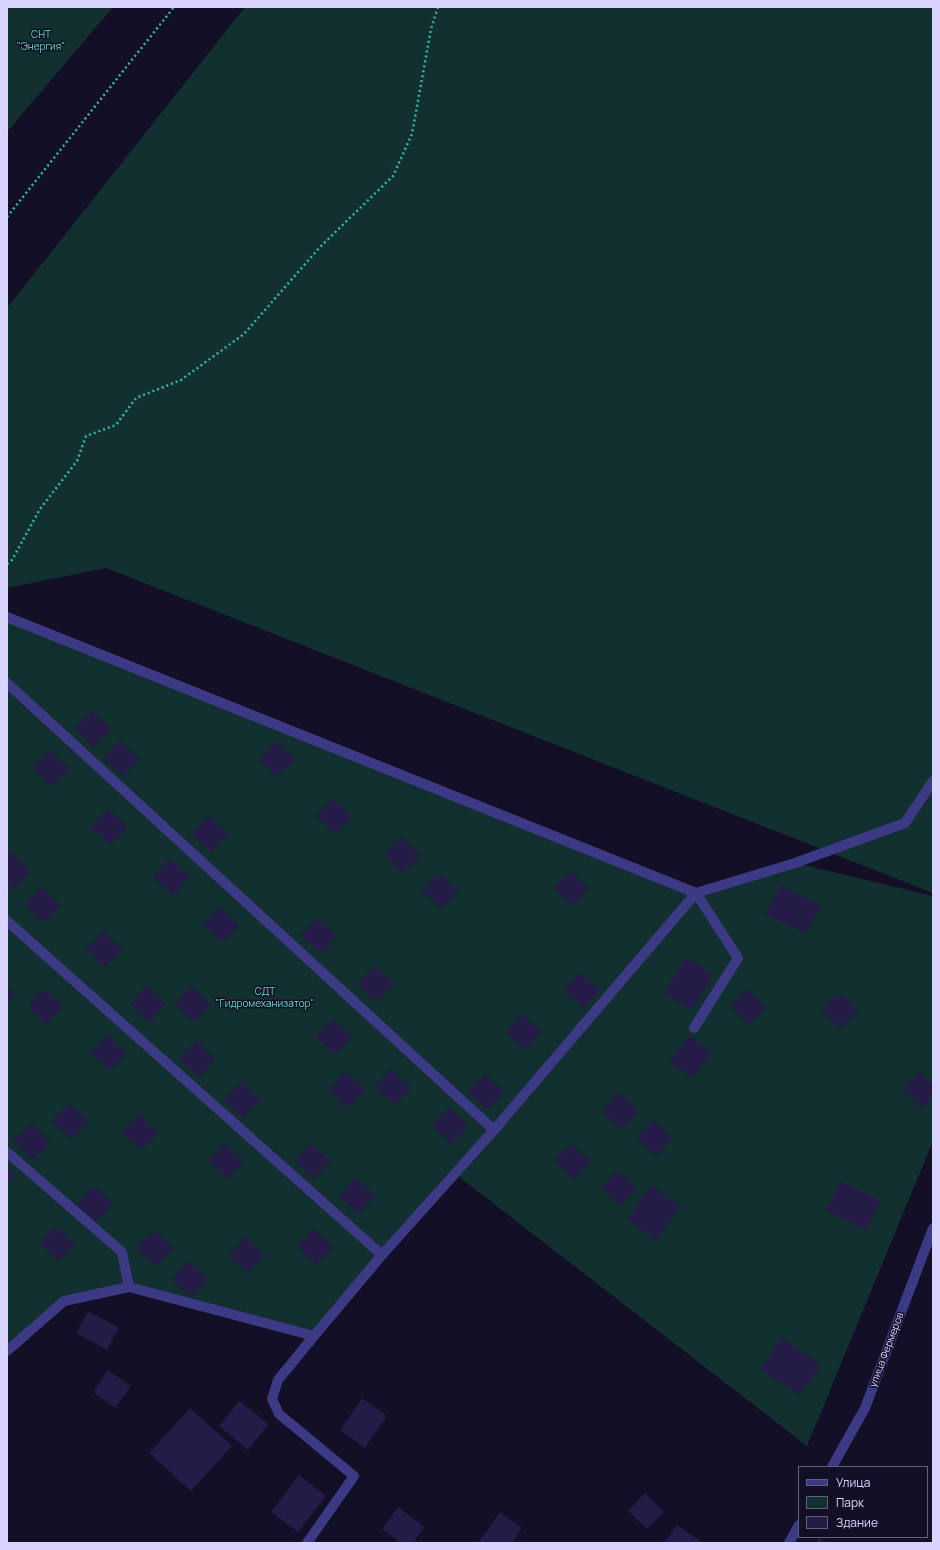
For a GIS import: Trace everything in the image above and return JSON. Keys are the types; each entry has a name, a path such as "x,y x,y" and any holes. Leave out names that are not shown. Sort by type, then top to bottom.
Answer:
{"street":[{"path":"7,617 696,893 738,958 694,1028"},
{"path":"7,683 494,1130"},
{"path":"307,1543 354,1476 279,1414 272,1399 278,1380 314,1336 382,1255 494,1130 696,893 795,862 905,823 933,781"},
{"path":"7,921 382,1255"},
{"path":"7,1152 122,1252 129,1287"},
{"name":"улица Фермеров","path":"833,1466 865,1408 933,1228"},
{"path":"7,1351 64,1301 129,1287 314,1336"},
{"path":"789,1543 798,1527"}],"path":[{"path":"7,217 174,7"},
{"path":"7,564 12,560 40,509 77,462 86,436 116,425 136,398 181,380 244,334 320,247 393,176 412,134 431,29 438,7"}],"green space":[{"name":"СНТ \"Энергия\"","path":"7,7 113,7 7,132"},
{"path":"245,7 933,7 933,893 106,568 7,588 7,308"},
{"name":"СДТ \"Гидромеханизатор\"","path":"7,617 696,893 795,863 933,896 933,1141 807,1446 454,1173 314,1336 129,1287 64,1301 7,1351"}],"building":[{"path":"92,711 111,729 94,747 75,729"},
{"path":"120,741 139,759 123,777 104,758"},
{"path":"276,741 295,759 278,777 259,759"},
{"path":"50,751 69,769 52,787 33,768"},
{"path":"333,799 352,816 336,834 316,816"},
{"path":"108,809 127,827 110,845 91,827"},
{"path":"209,816 228,834 211,852 192,834"},
{"path":"401,837 420,855 403,873 384,855"},
{"path":"11,853 30,871 13,889 7,883 7,857"},
{"path":"170,859 189,877 173,895 153,877"},
{"path":"570,871 589,889 572,906 554,888"},
{"path":"439,873 458,891 441,909 422,890"},
{"path":"780,885 821,905 806,934 765,914"},
{"path":"41,887 60,905 44,923 25,905"},
{"path":"220,907 239,925 222,943 203,924"},
{"path":"318,918 337,936 321,953 301,935"},
{"path":"103,932 122,950 105,968 86,950"},
{"path":"686,958 713,975 692,1010 664,993"},
{"path":"374,966 393,984 377,1002 358,984"},
{"path":"581,973 600,991 583,1008 564,990"},
{"path":"147,986 166,1004 149,1022 130,1004"},
{"path":"191,986 210,1004 194,1022 175,1004"},
{"path":"7,987 14,994 7,1001"},
{"path":"44,988 63,1006 47,1024 28,1006"},
{"path":"747,989 766,1008 749,1025 730,1007"},
{"path":"839,993 858,1011 841,1028 822,1010"},
{"path":"522,1014 541,1032 525,1050 506,1032"},
{"path":"333,1019 352,1038 335,1055 316,1037"},
{"path":"107,1035 126,1053 110,1071 91,1053"},
{"path":"689,1036 712,1052 693,1078 670,1062"},
{"path":"196,1041 215,1059 199,1077 179,1059"},
{"path":"391,1069 411,1088 394,1105 375,1087"},
{"path":"345,1072 365,1090 348,1108 329,1089"},
{"path":"920,1072 933,1085 933,1096 922,1108 903,1090"},
{"path":"485,1074 504,1092 487,1110 468,1092"},
{"path":"241,1082 260,1100 243,1118 224,1100"},
{"path":"619,1093 638,1111 621,1129 602,1111"},
{"path":"69,1104 88,1122 71,1139 52,1121"},
{"path":"449,1108 468,1126 451,1144 432,1126"},
{"path":"139,1115 158,1133 141,1150 122,1133"},
{"path":"653,1120 672,1138 656,1156 637,1138"},
{"path":"31,1124 50,1142 33,1160 14,1141"},
{"path":"311,1143 330,1161 313,1179 295,1161"},
{"path":"225,1144 244,1162 227,1179 208,1161"},
{"path":"572,1144 591,1162 574,1179 555,1161"},
{"path":"7,1168 15,1176 7,1184"},
{"path":"618,1170 637,1189 620,1206 602,1188"},
{"path":"356,1178 375,1196 358,1214 339,1196"},
{"path":"841,1181 881,1201 866,1230 826,1211"},
{"path":"651,1185 680,1206 656,1240 628,1219"},
{"path":"94,1186 113,1204 96,1222 77,1204"},
{"path":"57,1226 76,1244 59,1261 40,1243"},
{"path":"314,1229 333,1247 316,1265 297,1246"},
{"path":"154,1231 173,1249 156,1266 137,1248"},
{"path":"245,1237 264,1255 248,1273 229,1255"},
{"path":"189,1261 208,1279 191,1297 172,1279"},
{"path":"88,1311 119,1327 107,1350 76,1333"},
{"path":"782,1338 821,1365 799,1395 761,1369"},
{"path":"108,1370 131,1386 115,1408 93,1392"},
{"path":"362,1398 387,1416 365,1448 340,1430"},
{"path":"239,1401 269,1424 248,1450 219,1426"},
{"path":"190,1408 232,1446 191,1491 149,1453"},
{"path":"299,1475 326,1496 298,1532 271,1512"},
{"path":"645,1493 664,1512 647,1529 628,1511"},
{"path":"398,1507 425,1527 413,1543 401,1543 382,1529"},
{"path":"500,1512 522,1528 512,1543 478,1543"},
{"path":"677,1525 703,1543 664,1543"},
{"path":"819,1538 828,1543 816,1543"}]}
